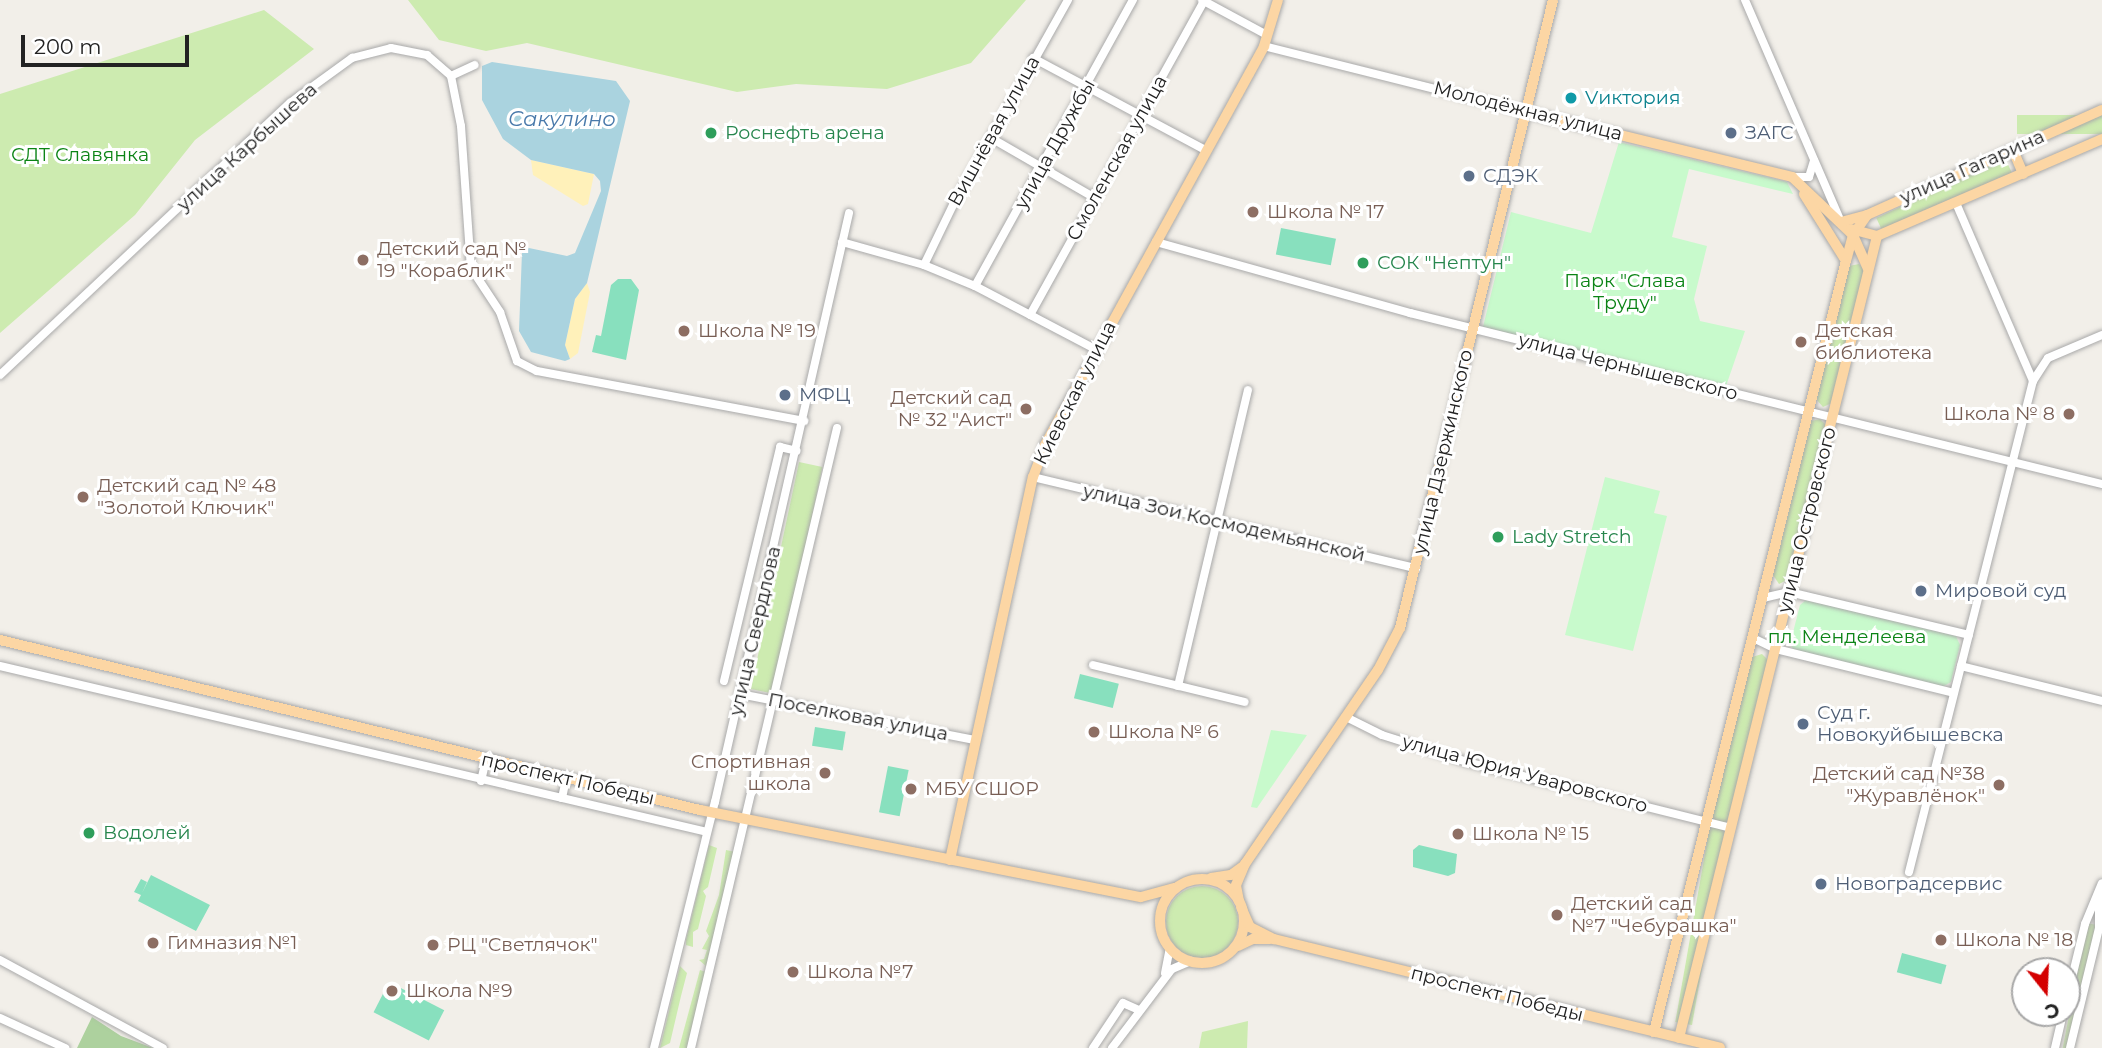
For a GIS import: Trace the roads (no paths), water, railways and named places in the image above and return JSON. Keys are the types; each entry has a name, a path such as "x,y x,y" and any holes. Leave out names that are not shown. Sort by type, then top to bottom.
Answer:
{"main road":[{"name":"Киевская улица","path":"950,860 1033,477 1045,445 1266,41 1278,0"},
{"name":"улица Дзержинского","path":"1240,904 1237,885 1245,864 1346,717 1395,640 1416,568 1553,0"},
{"name":"улица Гагарина","path":"1841,222 1867,215 2102,110"},
{"name":"Молодёжная улица","path":"1526,112 1792,177"},
{"name":"улица Гагарина","path":"1877,236 2102,139"},
{"path":"2013,150 2023,174"},
{"path":"1792,177 1855,234 1868,268"},
{"path":"1792,177 1846,261 1863,259 1868,268"},
{"path":"1867,215 1877,236"},
{"name":"улица Островского","path":"1654,1032 1846,261 1855,234 1867,215"},
{"path":"1855,234 1877,236"},
{"name":"улица Островского","path":"1677,1043 1877,236"},
{"name":"проспект Победы","path":"0,640 712,813 1142,897 1175,888"},
{"path":"1205,879 1229,888 1240,904 1243,933 1233,950 1209,962 1191,961 1170,948 1162,934 1161,913 1175,888 1205,879 1228,877 1245,864"},
{"name":"проспект Победы","path":"1142,897 1161,913"},
{"name":"проспект Победы","path":"1240,904 1253,929 1274,939 1654,1032 1677,1043 1720,1048"},
{"name":"проспект Победы","path":"1233,950 1253,939 1274,939"}],"street":[{"name":"Вишнёвая улица","path":"924,265 1033,58 1068,0"},
{"name":"улица Дружбы","path":"975,286 1133,0"},
{"name":"Молодёжная улица","path":"1203,0 1266,41 1526,112"},
{"name":"Смоленская улица","path":"1030,315 1203,0"},
{"path":"1745,0 1841,222"},
{"name":"улица Карбышева","path":"0,375 290,103 352,58 391,48 414,51 441,64 451,76"},
{"path":"1033,58 1205,150"},
{"path":"475,65 451,76 461,126 471,268 500,312 517,361 537,372 804,421"},
{"path":"990,138 1095,198"},
{"path":"1792,177 1809,177 1814,158"},
{"path":"1956,203 2032,381"},
{"name":"улица Свердлова","path":"654,1048 797,452 849,213"},
{"path":"842,242 924,265 975,286 1097,350"},
{"name":"улица Чернышевского","path":"1156,242 1286,281 2102,484"},
{"path":"1909,872 2032,381 2048,358 2102,335"},
{"path":"1178,685 1248,390"},
{"name":"улица Свердлова","path":"691,1048 837,428"},
{"path":"723,681 780,447 797,452"},
{"name":"улица Зои Космодемьянской","path":"1033,477 1416,568"},
{"path":"1763,598 1789,592 1969,635"},
{"path":"1753,638 1776,649 1954,693"},
{"path":"1093,665 1245,702"},
{"path":"0,666 707,832"},
{"path":"1961,666 2102,701"},
{"name":"Поселковая улица","path":"740,694 975,740"},
{"name":"улица Юрия Уваровского","path":"1346,717 1382,735 1467,762 1731,828"},
{"path":"481,781 486,759"},
{"path":"562,798 566,779"},
{"path":"2081,960 2097,917 2102,883"},
{"path":"2070,1048 2099,928 2097,917"},
{"path":"1161,982 1170,948"},
{"path":"0,960 163,1048"},
{"path":"1112,1048 1161,982 1176,967 1191,961"},
{"path":"1093,1048 1123,1003 1139,1010"},
{"path":"0,1018 65,1048"},
{"path":"2055,1048 2060,1027"}],"water":[{"name":"Сакулино","path":"492,62 616,81 630,101 587,283 575,299 565,345 570,359 565,361 531,352 519,331 522,252 529,248 567,256 575,253 601,191 600,181 594,174 531,160 503,139 482,100 482,66"}],"place":[{"name":"Vиктория","path":"1571,98"},
{"name":"Роснефть арена","path":"711,133"},
{"name":"ЗАГС","path":"1731,133"},
{"name":"СДЭК","path":"1469,176"},
{"name":"Школа № 17","path":"1253,212"},
{"name":"Детский сад № 19 \"Кораблик\"","path":"363,260"},
{"name":"СОК \"Нептун\"","path":"1363,263"},
{"name":"Школа № 19","path":"684,331"},
{"name":"Детская библиотека","path":"1801,342"},
{"name":"МФЦ","path":"785,395"},
{"name":"Детский сад № 32 \"Аист\"","path":"1026,409"},
{"name":"Школа № 8","path":"2069,414"},
{"name":"Детский сад № 48 \"Золотой Ключик\"","path":"83,497"},
{"name":"Lady Stretch","path":"1498,537"},
{"name":"Мировой суд","path":"1921,591"},
{"name":"Суд г. Новокуйбышевска","path":"1803,724"},
{"name":"Школа № 6","path":"1094,732"},
{"name":"Спортивная школа","path":"825,773"},
{"name":"Детский сад №38 \"Журавлёнок\"","path":"1999,785"},
{"name":"МБУ СШОР","path":"911,789"},
{"name":"Водолей","path":"89,833"},
{"name":"Школа № 15","path":"1458,834"},
{"name":"Новоградсервис","path":"1821,884"},
{"name":"Детский сад №7 \"Чебурашка\"","path":"1557,915"},
{"name":"Школа № 18","path":"1941,940"},
{"name":"Гимназия №1","path":"153,943"},
{"name":"РЦ \"Светлячок\"","path":"433,945"},
{"name":"Школа №7","path":"793,972"},
{"name":"Школа №9","path":"392,991"}],"park label":[{"name":"СДТ Славянка","path":"80,155"},
{"name":"Парк \"Слава Труду\"","path":"1625,292"},
{"name":"пл. Менделеева","path":"1847,637"}]}
